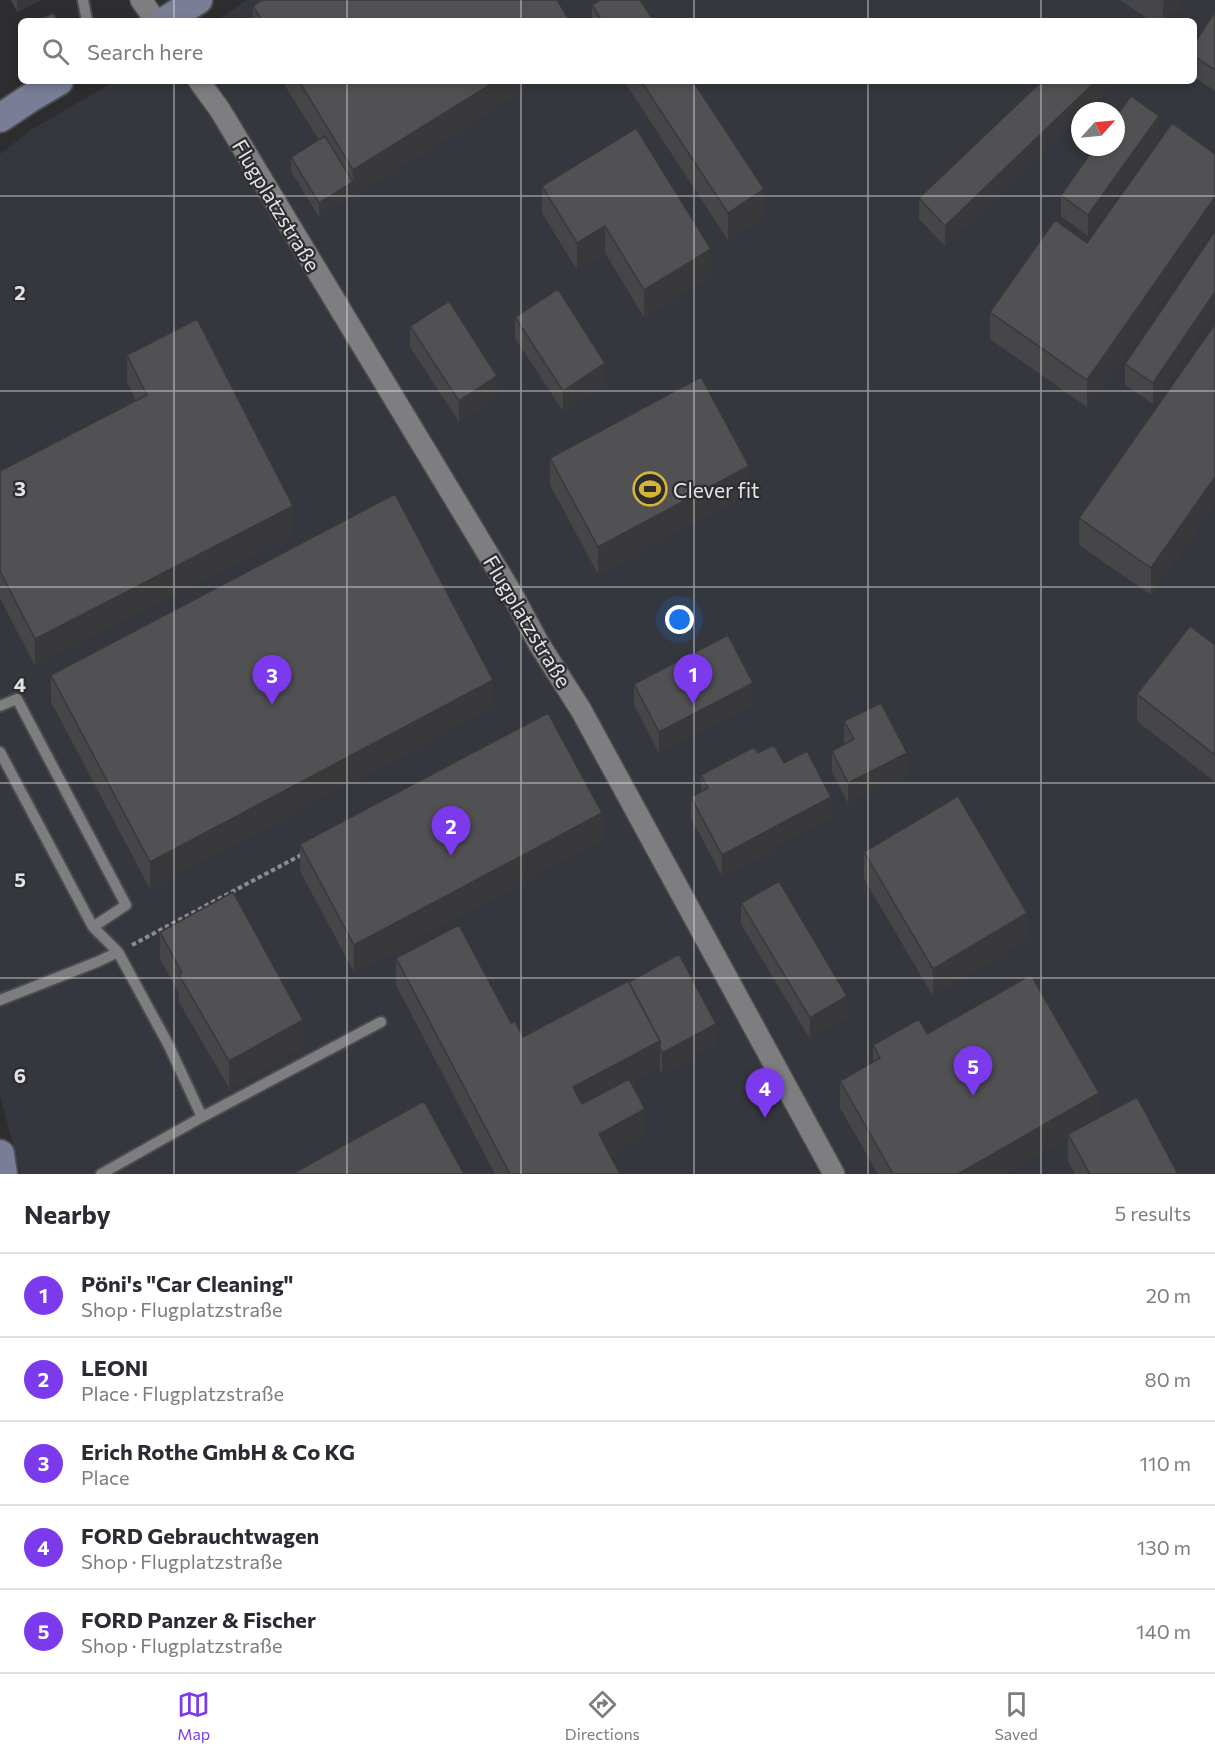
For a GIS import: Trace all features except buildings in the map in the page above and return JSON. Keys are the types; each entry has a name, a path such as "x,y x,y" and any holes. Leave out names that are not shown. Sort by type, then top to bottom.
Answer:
{"main road":[{"path":"170,18 198,0"},
{"path":"0,118 54,84"},
{"path":"0,1154 3,1174"}],"street":[{"path":"141,0 154,18"},
{"name":"Flugplatzstraße","path":"202,84 220,110 581,710 834,1174"}],"lane":[{"path":"83,0 86,18"},
{"path":"0,706 16,699 126,905 93,927"},
{"path":"0,752 93,927 118,952 168,1044 202,1117"},
{"path":"0,1000 118,952"},
{"path":"101,1174 202,1117 381,1022"}],"path":[{"path":"118,952 310,851"}],"shaded area":[{"path":"247,0 1215,0 1215,1174 21,1174 0,1096 0,154 31,130 110,84 1197,84 1197,18 220,18"}],"place":[{"name":"Clever fit","path":"650,489"},
{"name":"Pöni's \"Car Cleaning\"","path":"693,704"},
{"name":"Erich Rothe GmbH & Co KG","path":"272,705"},
{"name":"LEONI","path":"451,856"},
{"name":"FORD Panzer & Fischer","path":"973,1096"},
{"name":"FORD Gebrauchtwagen","path":"765,1118"}]}
